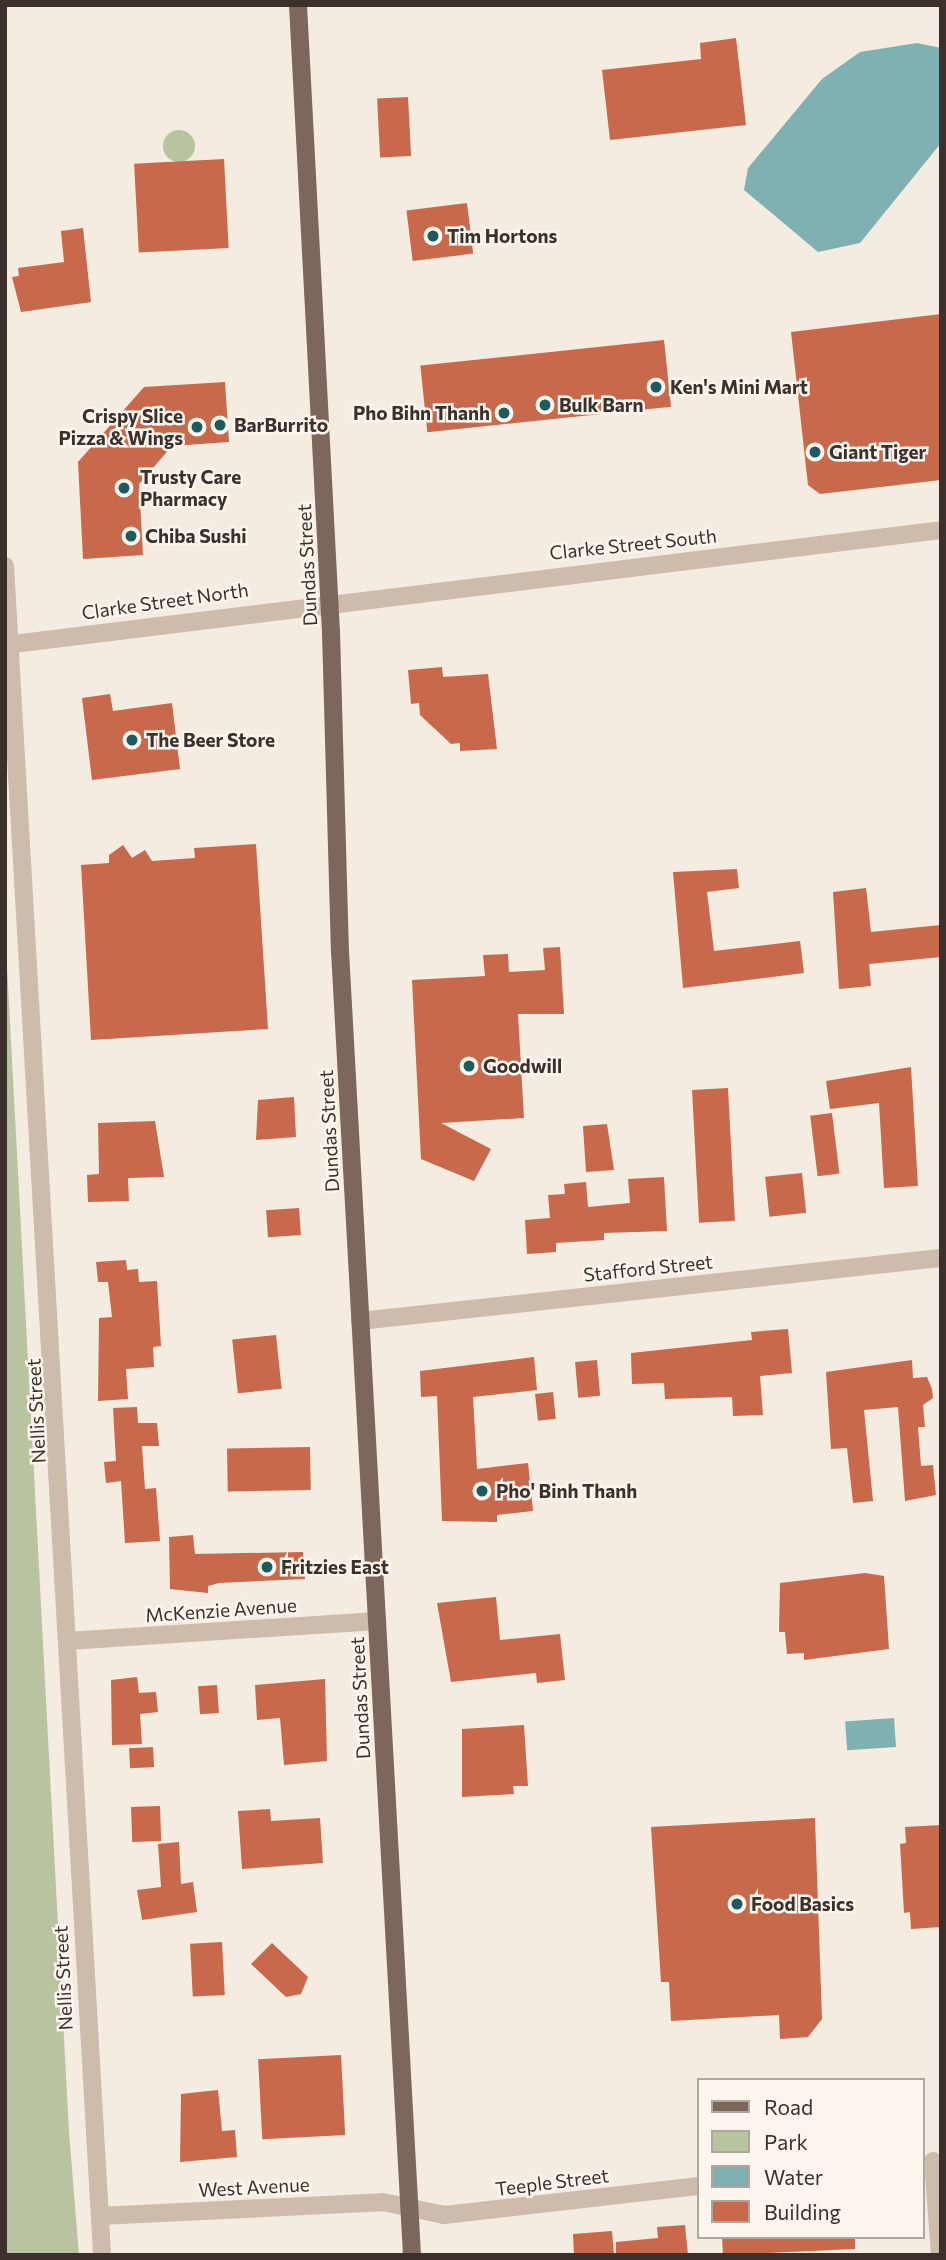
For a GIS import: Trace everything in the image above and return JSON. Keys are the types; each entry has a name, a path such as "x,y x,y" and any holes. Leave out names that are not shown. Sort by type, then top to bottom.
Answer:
{"main road":[{"name":"Dundas Street","path":"298,5 330,602 360,1321 412,2255"}],"street":[{"name":"Clarke Street South","path":"330,602 941,530"},
{"name":"Nellis Street","path":"5,566 102,2255"},
{"name":"Clarke Street North","path":"9,644 330,602"},
{"name":"Stafford Street","path":"360,1321 941,1258"},
{"name":"McKenzie Avenue","path":"67,1641 377,1621"},
{"path":"933,2161 940,2255"},
{"name":"Teeple Street","path":"410,2203 443,2215 698,2186"},
{"name":"West Avenue","path":"100,2216 410,2203"}],"green space":[{"path":"179,130 190,135 195,146 190,157 179,162 168,157 163,146 168,135"},
{"path":"5,928 69,2132 79,2255 5,2255"}],"water":[{"path":"917,43 941,48 941,143 860,243 818,252 744,190 748,168 822,79 860,52"},
{"path":"894,1718 896,1747 847,1750 845,1721"}],"building":[{"path":"736,38 746,125 610,140 602,70 701,59 700,43"},
{"path":"408,97 411,156 380,158 377,99"},
{"path":"224,159 229,248 139,253 134,164"},
{"path":"467,203 473,254 413,261 406,210"},
{"path":"83,228 91,302 21,312 12,277 19,276 18,268 64,262 61,231"},
{"path":"941,314 941,480 820,494 808,485 791,332"},
{"path":"664,340 671,407 427,432 420,366"},
{"path":"225,382 229,442 172,446 139,484 143,555 83,559 78,462 144,387"},
{"path":"442,667 443,677 488,674 497,749 460,751 460,743 451,744 420,715 419,703 411,704 408,670"},
{"name":"The Beer Store","path":"110,694 113,711 172,703 180,769 92,780 82,698"},
{"path":"256,844 268,1029 91,1040 81,865 109,863 109,855 123,845 132,858 145,850 152,861 195,858 194,848"},
{"path":"737,869 739,888 707,892 714,951 800,941 804,973 683,988 673,872"},
{"path":"866,888 871,932 941,925 941,957 869,964 871,986 839,989 833,892"},
{"name":"Goodwill","path":"560,947 564,1014 518,1014 524,1118 441,1123 491,1149 474,1181 421,1159 412,980 485,976 483,955 508,954 509,972 545,970 543,948"},
{"path":"911,1067 918,1186 884,1188 879,1103 830,1109 826,1081"},
{"path":"728,1088 735,1221 699,1223 692,1090"},
{"path":"294,1097 296,1137 256,1140 258,1100"},
{"path":"832,1113 839,1174 818,1176 810,1116"},
{"path":"155,1121 164,1177 128,1178 129,1201 88,1202 87,1175 99,1174 98,1123"},
{"path":"607,1124 614,1170 586,1172 583,1126"},
{"path":"802,1173 806,1213 769,1217 765,1177"},
{"path":"664,1177 667,1231 604,1233 604,1240 556,1243 556,1252 527,1254 525,1220 550,1218 548,1195 565,1194 564,1184 586,1182 588,1207 630,1203 628,1179"},
{"path":"299,1208 301,1235 268,1237 266,1210"},
{"path":"126,1260 127,1270 138,1269 139,1282 157,1281 161,1346 153,1347 154,1367 126,1369 128,1399 98,1401 99,1318 112,1317 108,1282 98,1282 96,1262"},
{"path":"788,1329 792,1373 760,1376 763,1415 733,1416 732,1397 665,1399 664,1383 632,1384 631,1353 752,1340 751,1332"},
{"path":"276,1335 282,1389 238,1393 232,1340"},
{"path":"534,1357 537,1390 473,1397 477,1469 528,1463 533,1511 497,1515 497,1522 442,1521 437,1396 421,1397 420,1371"},
{"path":"597,1360 600,1396 578,1398 575,1362"},
{"path":"912,1360 913,1378 927,1377 932,1389 933,1398 923,1405 925,1427 918,1427 921,1466 933,1465 936,1495 905,1501 898,1407 864,1410 873,1501 853,1503 847,1448 831,1449 826,1372"},
{"path":"553,1392 556,1419 538,1421 535,1394"},
{"path":"137,1407 138,1423 157,1423 159,1446 142,1446 145,1489 156,1488 160,1541 125,1543 121,1481 106,1483 104,1462 116,1461 113,1408"},
{"path":"310,1447 311,1490 228,1491 227,1448"},
{"path":"193,1535 195,1554 303,1552 305,1579 219,1583 208,1586 208,1593 170,1589 169,1537"},
{"path":"865,1573 884,1576 889,1649 804,1660 804,1653 787,1654 785,1632 779,1632 780,1583"},
{"path":"496,1597 500,1640 560,1634 565,1680 537,1683 536,1673 451,1682 437,1603"},
{"path":"137,1677 139,1693 156,1692 158,1712 140,1714 142,1744 112,1745 111,1680"},
{"path":"325,1679 327,1761 284,1765 280,1718 257,1720 255,1685"},
{"path":"217,1685 219,1713 200,1714 198,1686"},
{"path":"524,1725 528,1786 513,1786 514,1794 462,1797 462,1729"},
{"path":"153,1747 154,1767 130,1768 129,1748"},
{"path":"160,1806 161,1841 132,1842 131,1807"},
{"path":"270,1809 271,1821 320,1818 323,1863 242,1869 238,1811"},
{"name":"Food Basics","path":"815,1818 822,2019 808,2037 780,2039 779,2015 671,2021 669,1982 661,1982 651,1827"},
{"path":"941,1825 941,1927 911,1929 910,1912 904,1913 900,1844 906,1843 905,1827"},
{"path":"179,1842 181,1884 193,1882 197,1912 142,1920 137,1890 161,1887 158,1844"},
{"path":"222,1942 225,1995 193,1997 190,1944"},
{"path":"272,1943 308,1977 301,1994 286,1997 251,1964"},
{"path":"341,2055 345,2135 262,2139 258,2059"},
{"path":"218,2090 222,2131 235,2130 237,2157 180,2162 181,2094"},
{"path":"685,2225 688,2255 616,2255 616,2242 658,2238 657,2227"},
{"path":"612,2231 614,2255 574,2255 573,2234"},
{"path":"722,2239 855,2239 855,2249 723,2255"}],"place":[{"name":"Tim Hortons","path":"433,236"},
{"name":"Ken's Mini Mart","path":"656,387"},
{"name":"Bulk Barn","path":"545,405"},
{"name":"Pho Bihn Thanh","path":"504,413"},
{"name":"BarBurrito","path":"220,425"},
{"name":"Crispy Slice Pizza & Wings","path":"197,427"},
{"name":"Giant Tiger","path":"815,452"},
{"name":"Trusty Care Pharmacy","path":"124,488"},
{"name":"Chiba Sushi","path":"131,536"},
{"name":"The Beer Store","path":"132,740"},
{"name":"Goodwill","path":"469,1066"},
{"name":"Pho' Binh Thanh","path":"482,1491"},
{"name":"Fritzies East","path":"267,1567"},
{"name":"Food Basics","path":"737,1904"}]}
